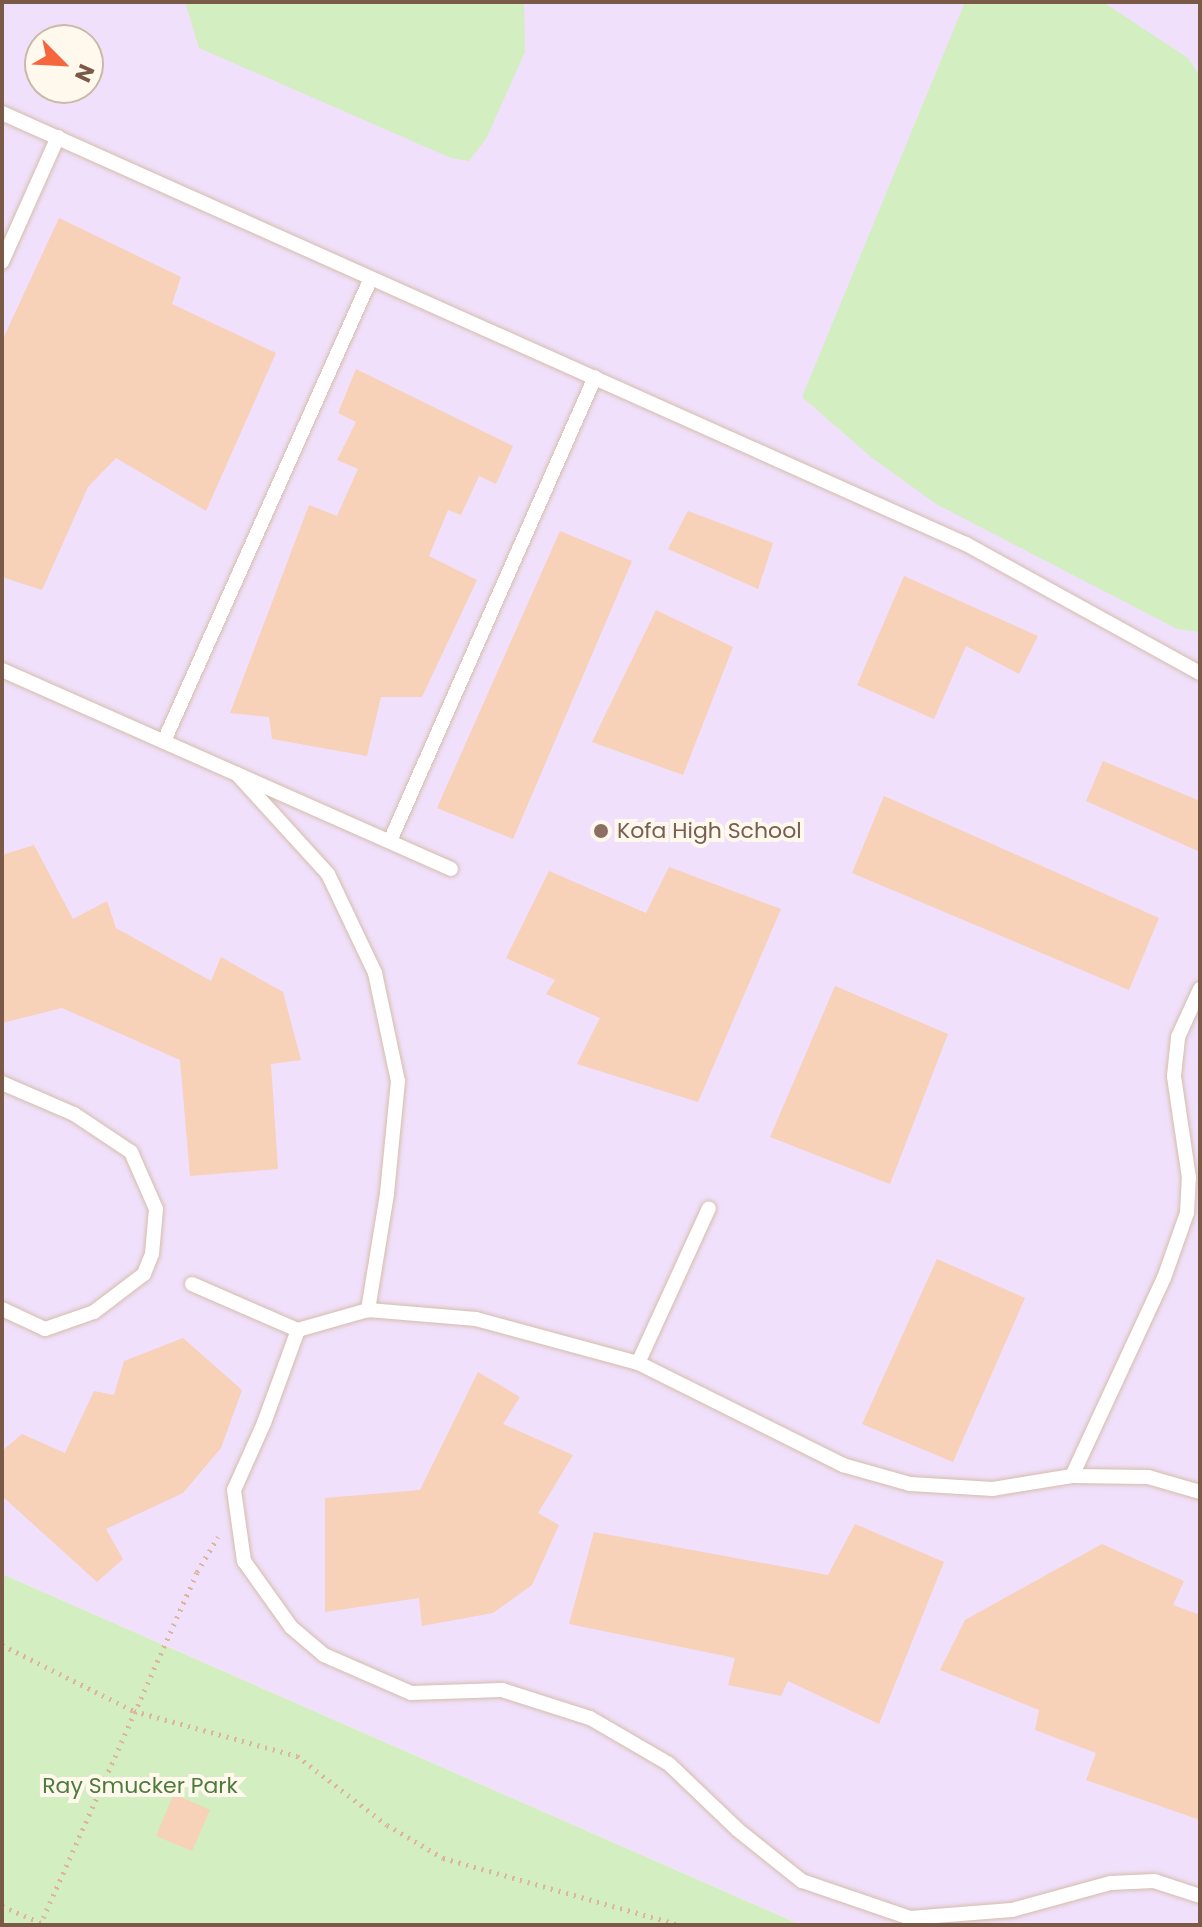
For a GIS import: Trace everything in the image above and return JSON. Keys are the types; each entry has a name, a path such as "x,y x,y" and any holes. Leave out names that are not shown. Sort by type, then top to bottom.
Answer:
{"lane":[{"path":"2,113 966,544 1200,673"},
{"path":"2,262 58,137"},
{"path":"164,741 371,278"},
{"path":"390,841 595,377"},
{"path":"2,670 451,869"},
{"path":"237,774 328,874 375,973 398,1081 387,1194 368,1310"},
{"path":"1072,1476 1164,1278 1187,1213 1189,1178 1174,1076 1178,1037 1200,989"},
{"path":"2,1083 74,1114 131,1152 156,1209 152,1254 144,1274 94,1312 45,1329 2,1309"},
{"path":"638,1363 709,1208"},
{"path":"192,1284 298,1330 368,1310 476,1319 638,1363 843,1465 910,1484 993,1489 1072,1476 1148,1477 1200,1492"},
{"path":"298,1330 264,1423 234,1490 244,1561 291,1627 324,1655 411,1693 502,1690 590,1718 669,1764 738,1830 802,1881 910,1918 1012,1910 1111,1883 1154,1881 1200,1896"}],"path":[{"path":"2,1906 42,1924 197,1572 237,1509"},
{"path":"2,1645 134,1711 227,1734 297,1756 387,1825 443,1858 679,1925"}],"shaded area":[{"name":"Kofa High School","path":"2,2 1200,2 1200,1925 801,1925 2,1574"}],"green space":[{"path":"185,2 524,2 525,52 486,139 469,161 451,158 199,48"},
{"path":"965,2 1103,2 1188,58 1200,76 1200,632 1177,629 936,504 871,457 802,397"},
{"name":"Ray Smucker Park","path":"2,1574 801,1925 2,1925"}],"building":[{"path":"59,218 181,277 172,304 276,353 206,511 116,458 88,487 42,590 2,577 2,341"},
{"path":"356,369 513,446 496,484 479,476 461,515 448,510 429,556 477,580 422,697 381,697 367,756 272,739 269,717 230,713 309,505 337,516 358,469 337,460 356,422 338,413"},
{"path":"688,511 773,543 758,589 668,549"},
{"path":"560,531 632,561 513,839 437,808"},
{"path":"904,576 1038,636 1019,674 966,646 934,719 857,685"},
{"path":"656,610 733,647 683,775 592,742"},
{"path":"1103,761 1200,801 1200,852 1086,801"},
{"path":"884,796 1159,918 1129,990 852,873"},
{"path":"34,845 73,919 107,901 116,928 211,981 221,957 283,992 301,1060 271,1064 278,1169 190,1176 180,1060 62,1008 2,1023 2,855"},
{"path":"669,867 781,909 698,1102 577,1064 600,1018 546,994 555,980 506,958 549,871 646,913"},
{"path":"835,986 948,1034 890,1184 770,1137"},
{"path":"937,1259 1025,1298 953,1462 862,1424"},
{"path":"183,1338 242,1390 221,1448 183,1493 106,1529 123,1559 97,1582 2,1496 2,1451 22,1434 65,1453 94,1391 114,1395 124,1361"},
{"path":"478,1372 520,1397 503,1424 573,1455 538,1513 559,1525 532,1585 493,1613 422,1626 419,1598 325,1612 325,1498 420,1490"},
{"path":"855,1524 944,1562 879,1724 788,1681 781,1696 728,1685 735,1658 569,1624 594,1532 828,1575"},
{"path":"1102,1544 1184,1581 1173,1605 1200,1615 1200,1820 1086,1780 1096,1753 1035,1730 1039,1710 940,1670 965,1620"},
{"path":"174,1794 210,1810 192,1851 156,1836"}],"place":[{"name":"Kofa High School","path":"601,831"}]}
